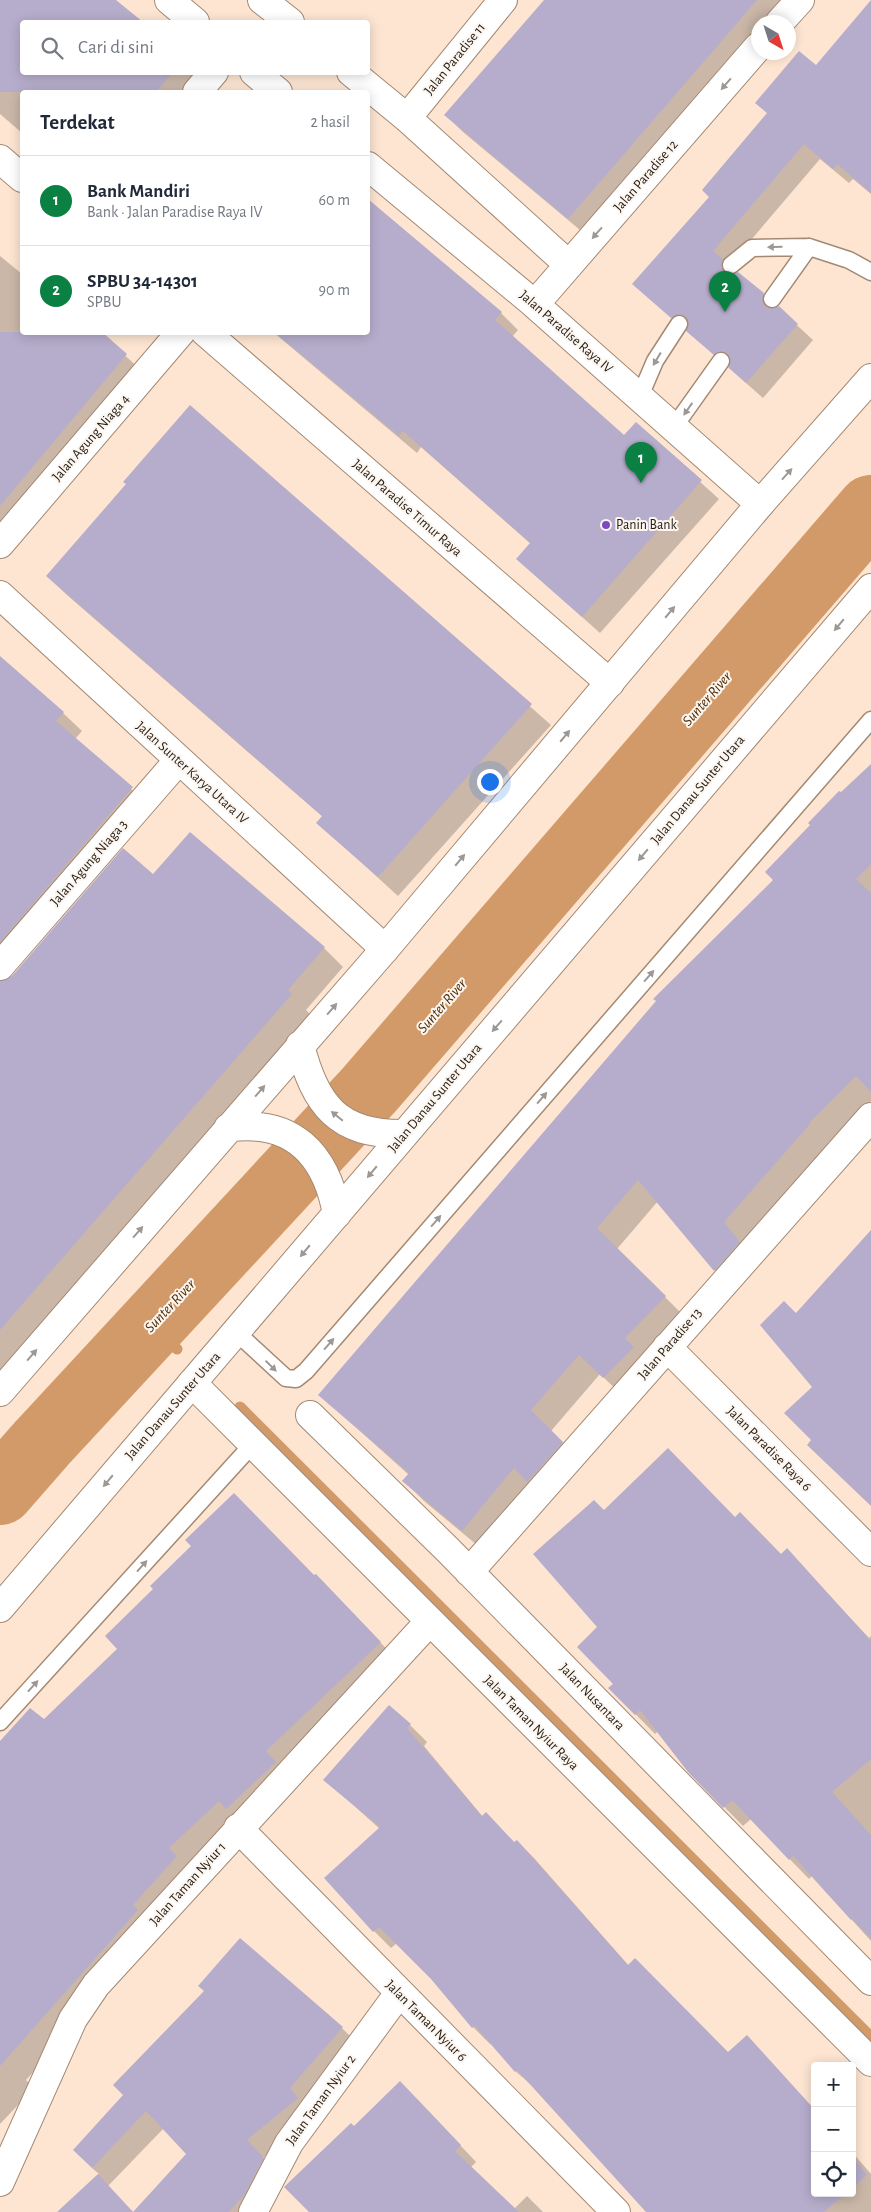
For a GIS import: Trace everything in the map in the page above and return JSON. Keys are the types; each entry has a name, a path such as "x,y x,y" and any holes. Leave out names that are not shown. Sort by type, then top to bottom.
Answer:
{"street":[{"path":"169,0 193,20"},
{"name":"Jalan Paradise 11","path":"407,118 503,0"},
{"path":"786,15 800,0"},
{"path":"264,1 288,20"},
{"name":"Jalan Paradise 12","path":"535,304 751,55"},
{"path":"200,90 212,75"},
{"path":"258,75 276,90"},
{"path":"355,75 407,118 569,265"},
{"path":"0,159 20,176"},
{"name":"Jalan Paradise Raya IV","path":"370,168 535,304 760,504"},
{"name":"Jalan Agung Niaga 4","path":"0,544 178,335"},
{"name":"Jalan Paradise Timur Raya","path":"208,335 610,683"},
{"path":"0,1392 384,949 760,504 871,378"},
{"name":"Jalan Danau Sunter Utara","path":"0,1608 871,588"},
{"name":"Jalan Sunter Karya Utara IV","path":"0,595 384,949"},
{"name":"Jalan Agung Niaga 3","path":"0,966 178,761"},
{"path":"300,1045 314,1089 328,1108 343,1120 368,1132 404,1134"},
{"name":"Jalan Paradise 13","path":"469,1572 871,1117"},
{"path":"228,1128 246,1125 270,1128 292,1137 314,1155 328,1177 336,1214"},
{"name":"Jalan Paradise Raya 6","path":"668,1347 869,1545"},
{"name":"Jalan Taman Nyiur Raya","path":"192,1383 871,2062"},
{"name":"Jalan Nusantara","path":"310,1415 469,1572 871,1981"},
{"name":"Jalan Taman Nyiur 1","path":"0,2182 73,2019 96,1985 429,1622"},
{"name":"Jalan Taman Nyiur 6","path":"238,1828 616,2212"},
{"name":"Jalan Taman Nyiur 2","path":"262,2207 289,2143 399,1993"}],"lane":[{"path":"730,265 752,248 809,248 849,260 871,272"},
{"path":"772,299 809,248"},
{"path":"640,396 655,361 679,324"},
{"path":"674,427 721,361"},
{"path":"236,1332 286,1378 296,1379 306,1370 871,720"},
{"path":"0,1722 252,1445"}],"building":[{"path":"0,0 116,0 141,20 20,20 20,75 170,75 158,90 20,90 20,92 0,92"},
{"path":"544,0 757,0 568,219 444,115"},
{"path":"871,0 871,193 837,164 833,169 804,144 713,251 723,259 721,266 724,272 732,275 738,272 764,293 762,299 766,307 772,309 779,306 798,324 746,383 729,368 731,361 727,353 721,351 714,355 686,331 689,324 685,316 679,314 671,318 632,284 709,197 702,190 767,113 755,103 791,60 796,60 796,55 799,51 816,65"},
{"path":"370,201 502,312 495,320 624,435 636,422 702,480 582,617 516,559 530,543 403,431 399,436 278,335 370,335"},
{"path":"0,332 20,332 20,335 105,335 127,354 0,506"},
{"path":"190,405 532,704 378,877 316,823 322,816 46,576 126,484 123,482"},
{"path":"0,656 64,712 56,721 133,787 0,942"},
{"path":"871,764 871,864 856,879 871,893 871,1092 856,1076 809,1123 724,1222 740,1242 714,1271 638,1180 597,1228 666,1296 625,1338 634,1347 603,1378 579,1355 531,1410 563,1442 527,1482 514,1468 462,1531 402,1481 409,1473 318,1395 656,1001 653,999 773,880 765,872 810,825 808,823 839,791 841,792"},
{"path":"190,832 325,947 288,990 292,994 0,1330 0,981 12,976 123,848 153,874"},
{"path":"871,1230 871,1506 807,1445 811,1440 784,1413 812,1387 760,1325 784,1301 796,1313"},
{"path":"668,1448 735,1517 740,1512 781,1554 787,1548 871,1641 871,1759 832,1792 871,1835 871,1939 851,1920 793,1856 789,1860 732,1800 723,1808 688,1772 640,1710 635,1715 608,1688 613,1684 577,1647 597,1627 533,1554 594,1500 604,1510"},
{"path":"234,1493 381,1642 266,1751 276,1762 226,1809 219,1801 169,1848 177,1856 133,1905 138,1910 0,2066 0,1741 30,1708 44,1719 117,1649 105,1636 153,1589 150,1586 191,1546 185,1540"},
{"path":"389,1705 411,1724 407,1728 482,1816 486,1812 514,1842 517,1840 628,1965 635,1958 728,2052 747,2035 811,2106 811,2197 841,2197 824,2212 646,2212 517,2070 515,2072 475,2026 472,2028 431,1979 379,1927 373,1932 324,1878 380,1827 323,1780"},
{"path":"240,1938 343,2027 290,2088 298,2098 247,2140 264,2158 244,2195 229,2212 133,2212 186,2154 146,2111 92,2168 73,2150 123,2095 113,2085 204,1991 198,1986"},
{"path":"400,2081 461,2145 455,2151 519,2212 309,2212 284,2187 351,2123 354,2126"},
{"path":"856,2161 867,2175 856,2185"},
{"path":"98,2174 133,2212 57,2212"}],"waterway":[{"name":"Sunter River","path":"0,1491 42,1443 369,1090 871,509"},
{"path":"150,1327 177,1349"},
{"path":"240,1407 871,2037"}],"place":[{"name":"SPBU 34-14301","path":"725,312"},
{"name":"Bank Mandiri","path":"641,483"},
{"name":"Panin Bank","path":"606,525"}]}
